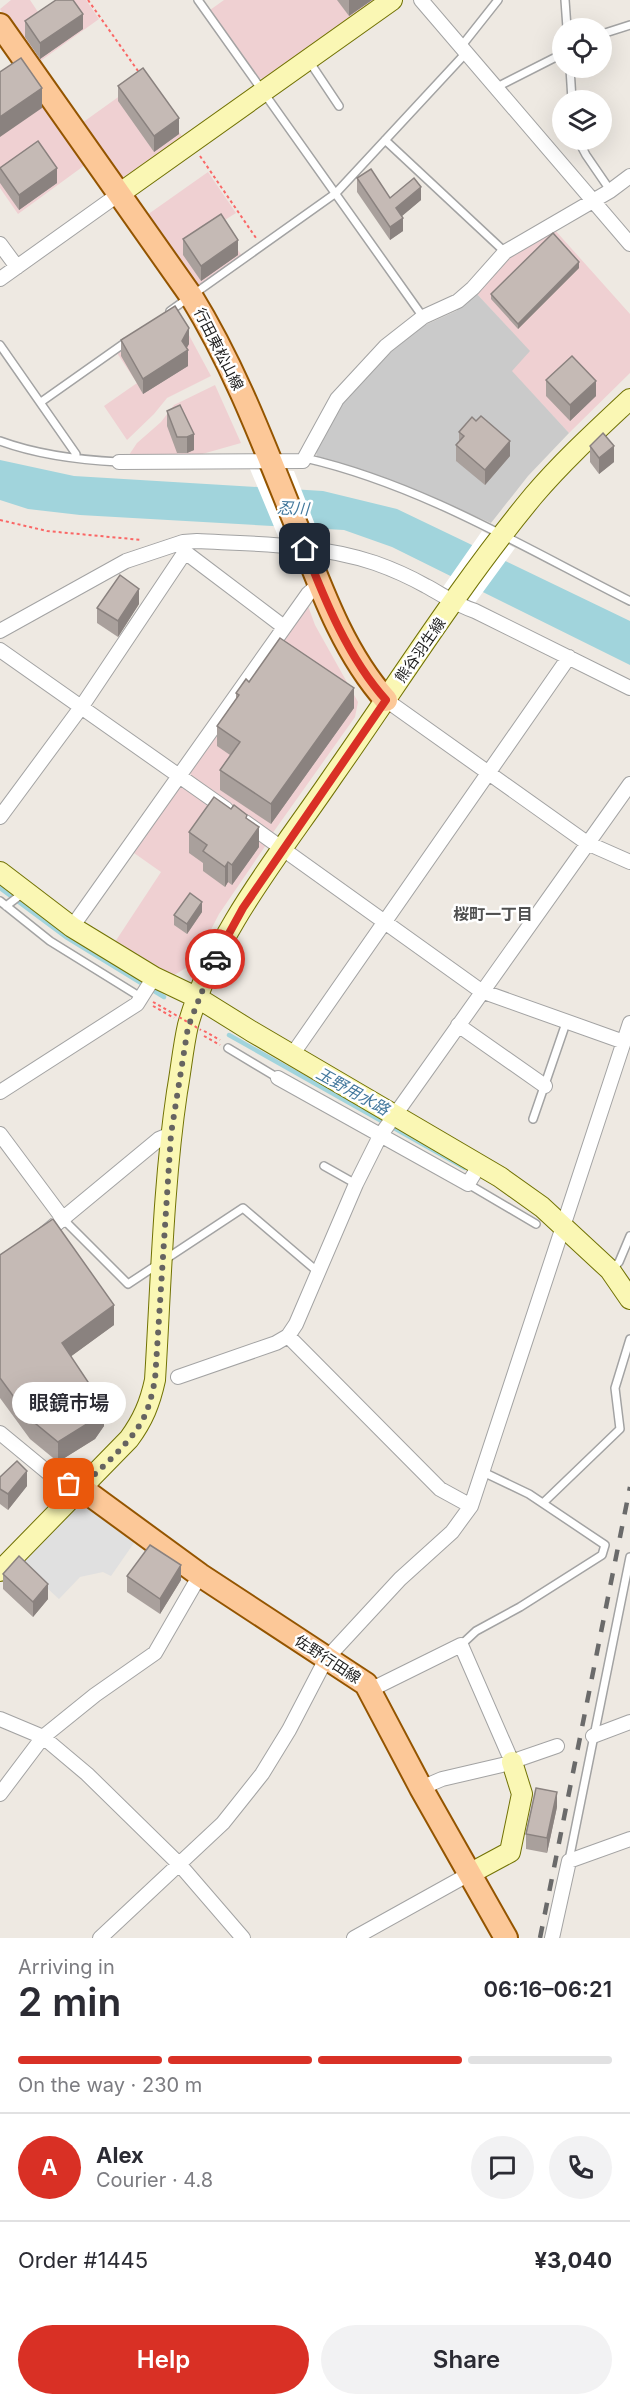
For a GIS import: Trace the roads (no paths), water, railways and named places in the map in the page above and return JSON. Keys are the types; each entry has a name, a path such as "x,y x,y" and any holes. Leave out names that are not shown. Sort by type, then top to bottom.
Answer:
{"main road":[{"path":"119,194 392,0"},
{"name":"行田東松山線","path":"0,25 191,296 226,357 319,584 358,662 386,700"},
{"name":"熊谷羽生線","path":"0,1571 129,1439 142,1421 151,1399 155,1380 171,1134 188,1027 198,998 238,915 501,537 560,467 630,399"},
{"path":"0,872 21,895 153,978 198,998 292,1055 388,1126 480,1164 542,1207 610,1270 630,1299"},
{"name":"佐野行田線","path":"81,1488 200,1575 366,1684 421,1788 506,1938"},
{"path":"471,1873 510,1852 522,1794 512,1762"}],"street":[{"path":"421,0 462,51 630,244"},
{"path":"119,462 272,466 303,461 337,399 386,346 423,317 458,301 473,288 504,252 592,202 630,176"},
{"path":"0,279 119,194"},
{"path":"0,244 17,267"},
{"path":"0,631 126,561 184,547 242,543 304,546 344,554 394,571 456,599 475,611 630,688"},
{"path":"184,547 284,627"},
{"path":"0,817 82,706 184,547"},
{"path":"72,927 284,627 308,594 319,584"},
{"path":"0,650 482,991 566,1023 624,1051"},
{"path":"292,1055 569,657"},
{"path":"386,700 587,843 630,862"},
{"path":"178,1377 259,1351 288,1336 296,1324 356,1184 388,1126 630,784"},
{"path":"0,1092 147,999 153,978"},
{"path":"100,1938 223,1823 262,1774 289,1730 326,1659 400,1579 452,1532 471,1506 563,1226 624,1051 630,1023"},
{"path":"458,1026 544,1086"},
{"path":"279,1078 388,1126 468,1184 480,1164"},
{"path":"0,1134 64,1220"},
{"path":"27,1246 64,1220 159,1139 171,1134"},
{"path":"288,1336 440,1489 471,1506"},
{"path":"0,1433 57,1480 81,1488"},
{"path":"0,1794 43,1737 95,1695 154,1653 200,1575"},
{"path":"370,1690 461,1644 512,1762"},
{"path":"0,1719 43,1737 87,1774 180,1865 243,1938"},
{"path":"593,1736 630,1722"},
{"path":"421,1788 442,1779 512,1762 557,1746"},
{"path":"552,1938 568,1861 630,1839"},
{"path":"354,1938 471,1873"}],"lane":[{"path":"198,0 423,317"},
{"path":"163,316 336,193 462,51 498,0"},
{"path":"565,0 566,18"},
{"path":"612,31 630,25"},
{"path":"495,88 552,59"},
{"path":"309,60 339,106"},
{"path":"385,140 504,252"},
{"path":"583,150 610,191"},
{"path":"41,402 135,336"},
{"path":"0,345 76,454 76,458"},
{"path":"0,441 31,450 76,458 119,462"},
{"path":"306,458 398,485 630,601"},
{"path":"21,895 4,904 50,941 147,999"},
{"path":"533,1119 566,1023"},
{"path":"225,1045 279,1078"},
{"path":"324,1166 356,1184"},
{"path":"468,1184 536,1224"},
{"path":"64,1220 128,1284 243,1208 318,1272"},
{"path":"610,1270 619,1262 630,1236"},
{"path":"543,1503 620,1429 615,1388 630,1339"},
{"path":"461,1644 476,1631 520,1607 602,1555 605,1545 513,1485 483,1472"},
{"path":"568,1861 630,1557"}],"water":[{"name":"忍川","path":"0,460 74,476 323,491 397,509 630,621 630,665 392,547 344,530 80,515 28,509 0,500"}],"waterway":[{"name":"玉野用水路","path":"0,888 66,937 164,997"},
{"name":"玉野用水路","path":"229,1035 465,1168"}],"railway":[{"path":"540,1938 630,1487"}],"place":[{"name":"眼鏡市場","path":"69,1484"}],"district":[{"name":"桜町一丁目","path":"493,914"}]}
